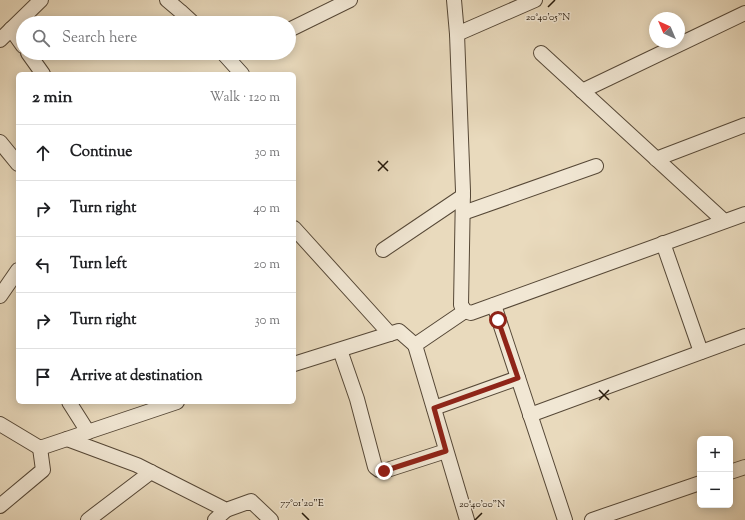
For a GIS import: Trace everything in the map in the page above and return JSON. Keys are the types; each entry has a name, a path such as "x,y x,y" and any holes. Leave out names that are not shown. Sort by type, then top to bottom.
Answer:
{"street":[{"path":"24,16 41,0"},
{"path":"167,0 185,16"},
{"path":"296,27 350,0"},
{"path":"454,0 457,34 463,196 461,305 465,311 471,313 745,214"},
{"path":"457,34 536,0"},
{"path":"582,91 745,13"},
{"path":"0,40 16,24"},
{"path":"11,29 16,36"},
{"path":"541,53 724,221"},
{"path":"33,60 42,72"},
{"path":"234,60 241,72"},
{"path":"656,159 745,125"},
{"path":"0,142 16,162"},
{"path":"463,213 596,166"},
{"path":"383,250 463,196"},
{"path":"296,230 390,334"},
{"path":"663,243 701,352"},
{"path":"1,291 16,272"},
{"path":"494,305 565,520"},
{"path":"415,345 465,311"},
{"path":"296,363 399,331 415,345 467,520"},
{"path":"530,415 745,336"},
{"path":"340,350 357,399 375,467 384,471 446,451"},
{"path":"434,408 518,378"},
{"path":"70,404 88,432"},
{"path":"0,424 40,448 88,432 152,406 164,404"},
{"path":"67,439 137,465 226,510"},
{"path":"0,506 43,470 40,448"},
{"path":"733,471 745,467"},
{"path":"88,520 152,472"},
{"path":"592,520 697,484"},
{"path":"215,520 226,510 251,502 271,520"}],"route":[{"path":"384,471 446,451 434,408 518,378 498,320"}]}
